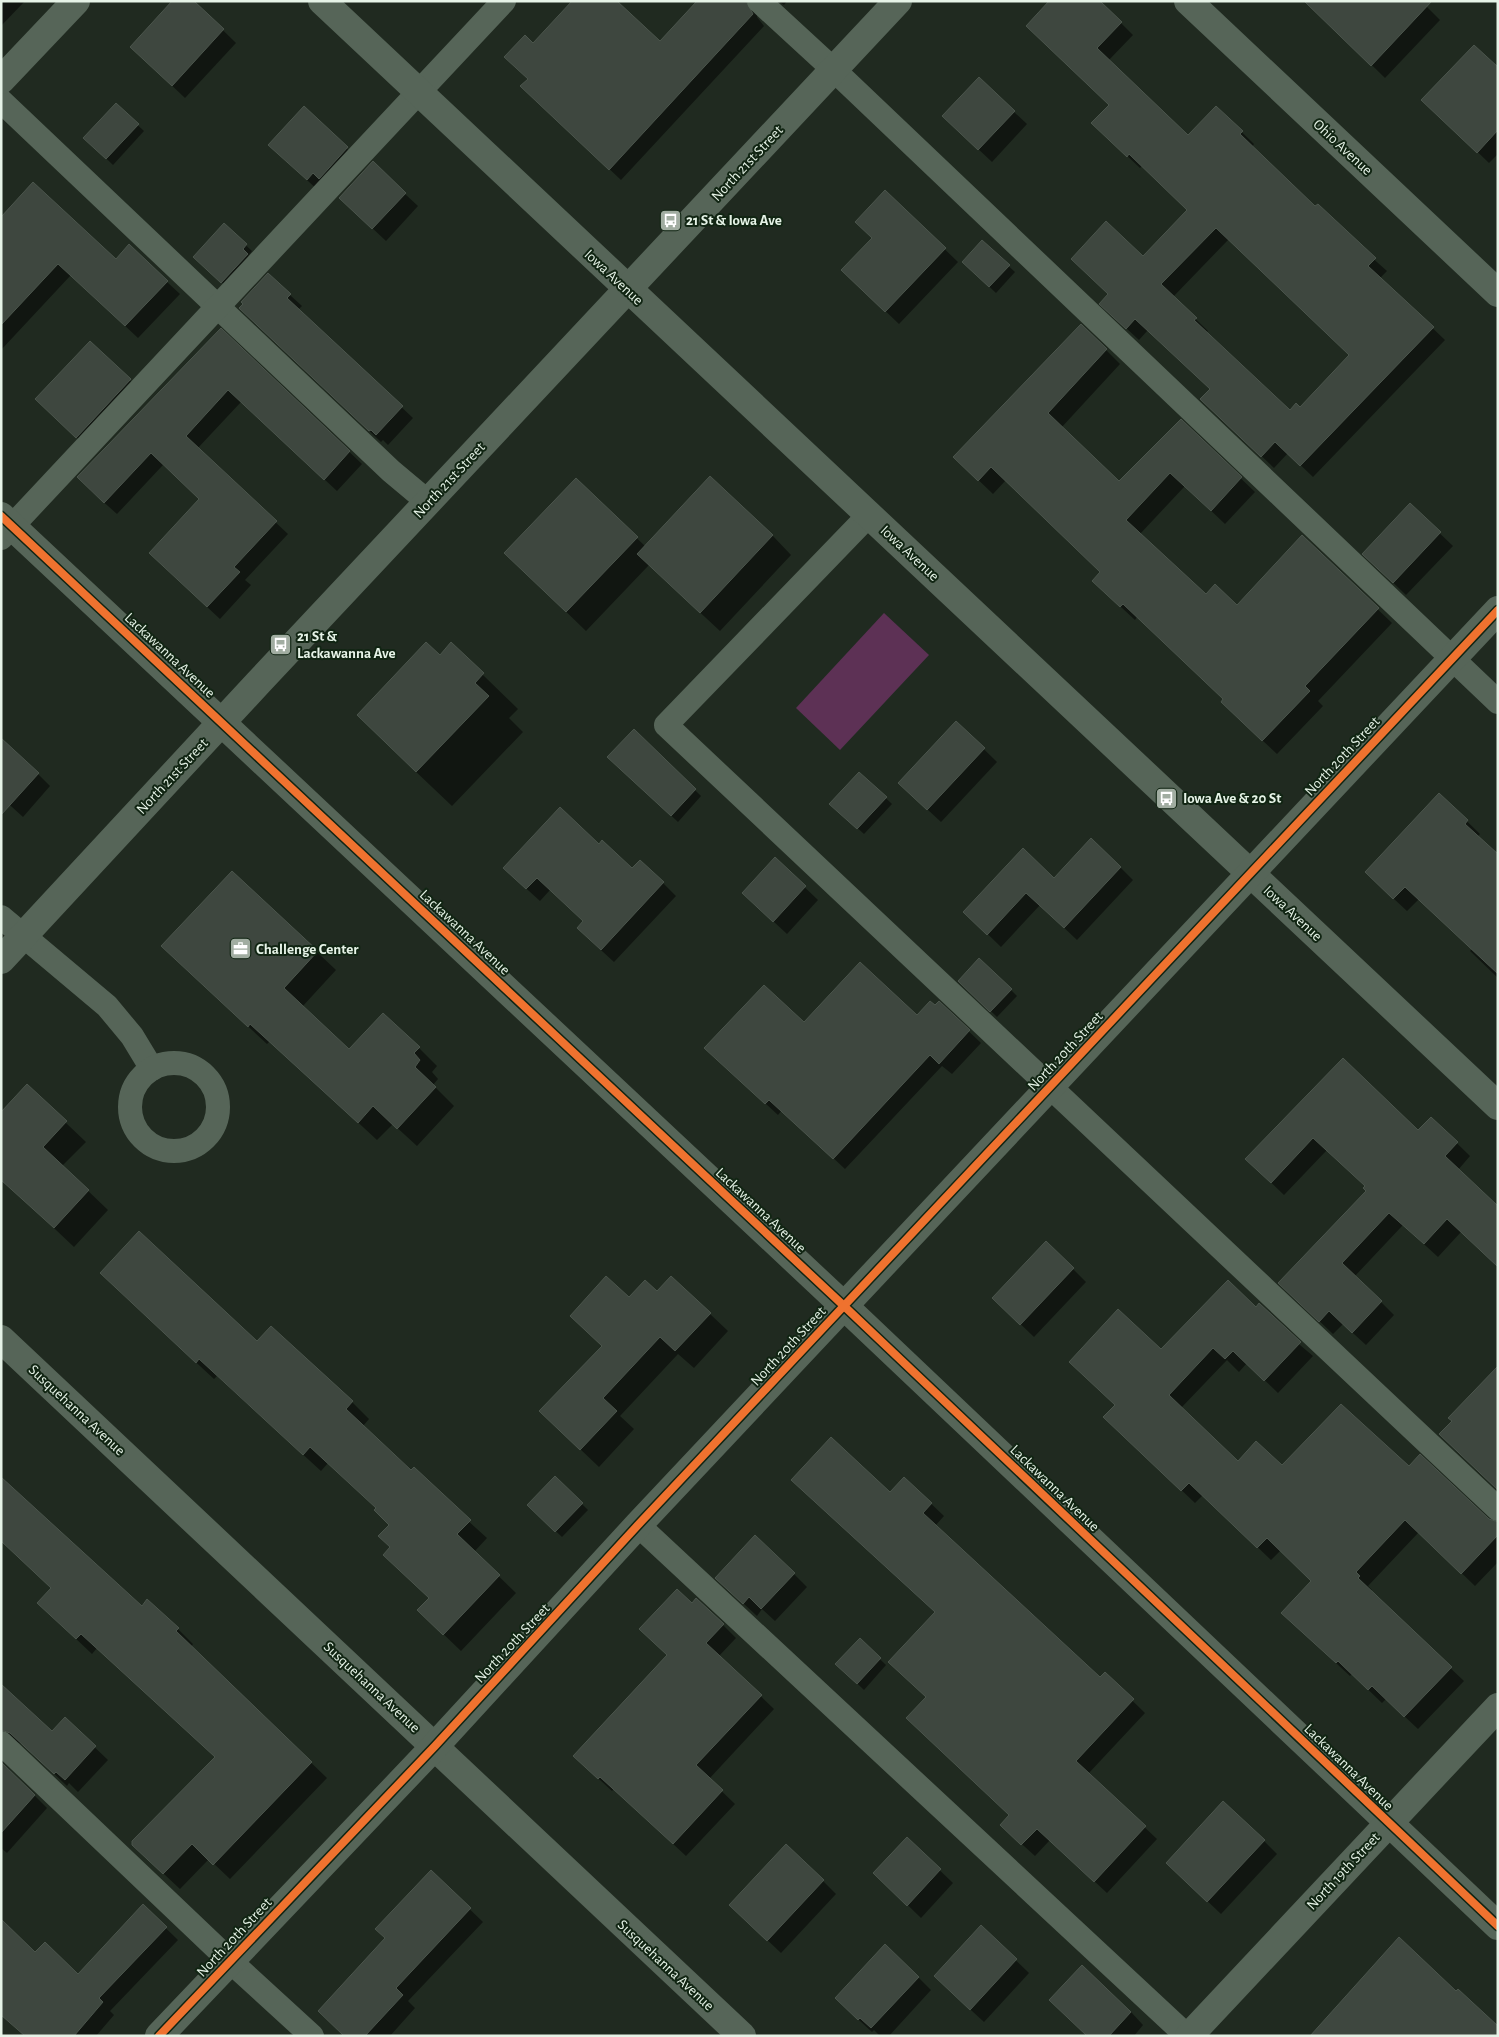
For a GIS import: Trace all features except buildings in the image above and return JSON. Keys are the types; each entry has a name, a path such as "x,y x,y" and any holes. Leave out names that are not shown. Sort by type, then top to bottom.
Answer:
{"street":[{"path":"1,80 76,1"},
{"name":"Iowa Avenue","path":"322,1 1498,1106"},
{"name":"North 21st Street","path":"1,960 898,1"},
{"name":"Ohio Avenue","path":"1188,1 1498,293"},
{"name":"Lackawanna Avenue","path":"5,527 222,722 844,1306 1498,1926"},
{"name":"North 20th Street","path":"159,2036 435,1746 638,1525 1498,610"},
{"name":"Susquehanna Avenue","path":"1,1339 742,2036"},
{"name":"North 19th Street","path":"1188,2036 1498,1707"}],"lane":[{"path":"5,527 219,307 420,94 504,1"},
{"path":"759,1 834,70 1498,702"},
{"path":"1,101 391,471 428,502"},
{"path":"869,515 666,725 1498,1510"},
{"path":"1,917 107,1006 132,1036 152,1069"},
{"path":"638,1525 1188,2036"},
{"path":"1,1743 230,1961 312,2036"}],"shaded area":[{"path":"884,613 929,655 840,750 796,708"}],"cycle path":[{"path":"1,516 844,1306 1498,1926"},
{"path":"159,2036 435,1746 638,1525 1498,610"}],"place":[{"name":"21 St & Iowa Ave","path":"670,220"},
{"name":"21 St & Lackawanna Ave","path":"281,645"},
{"name":"Iowa Ave & 20 St","path":"1167,798"},
{"name":"Challenge Center","path":"240,949"}]}
